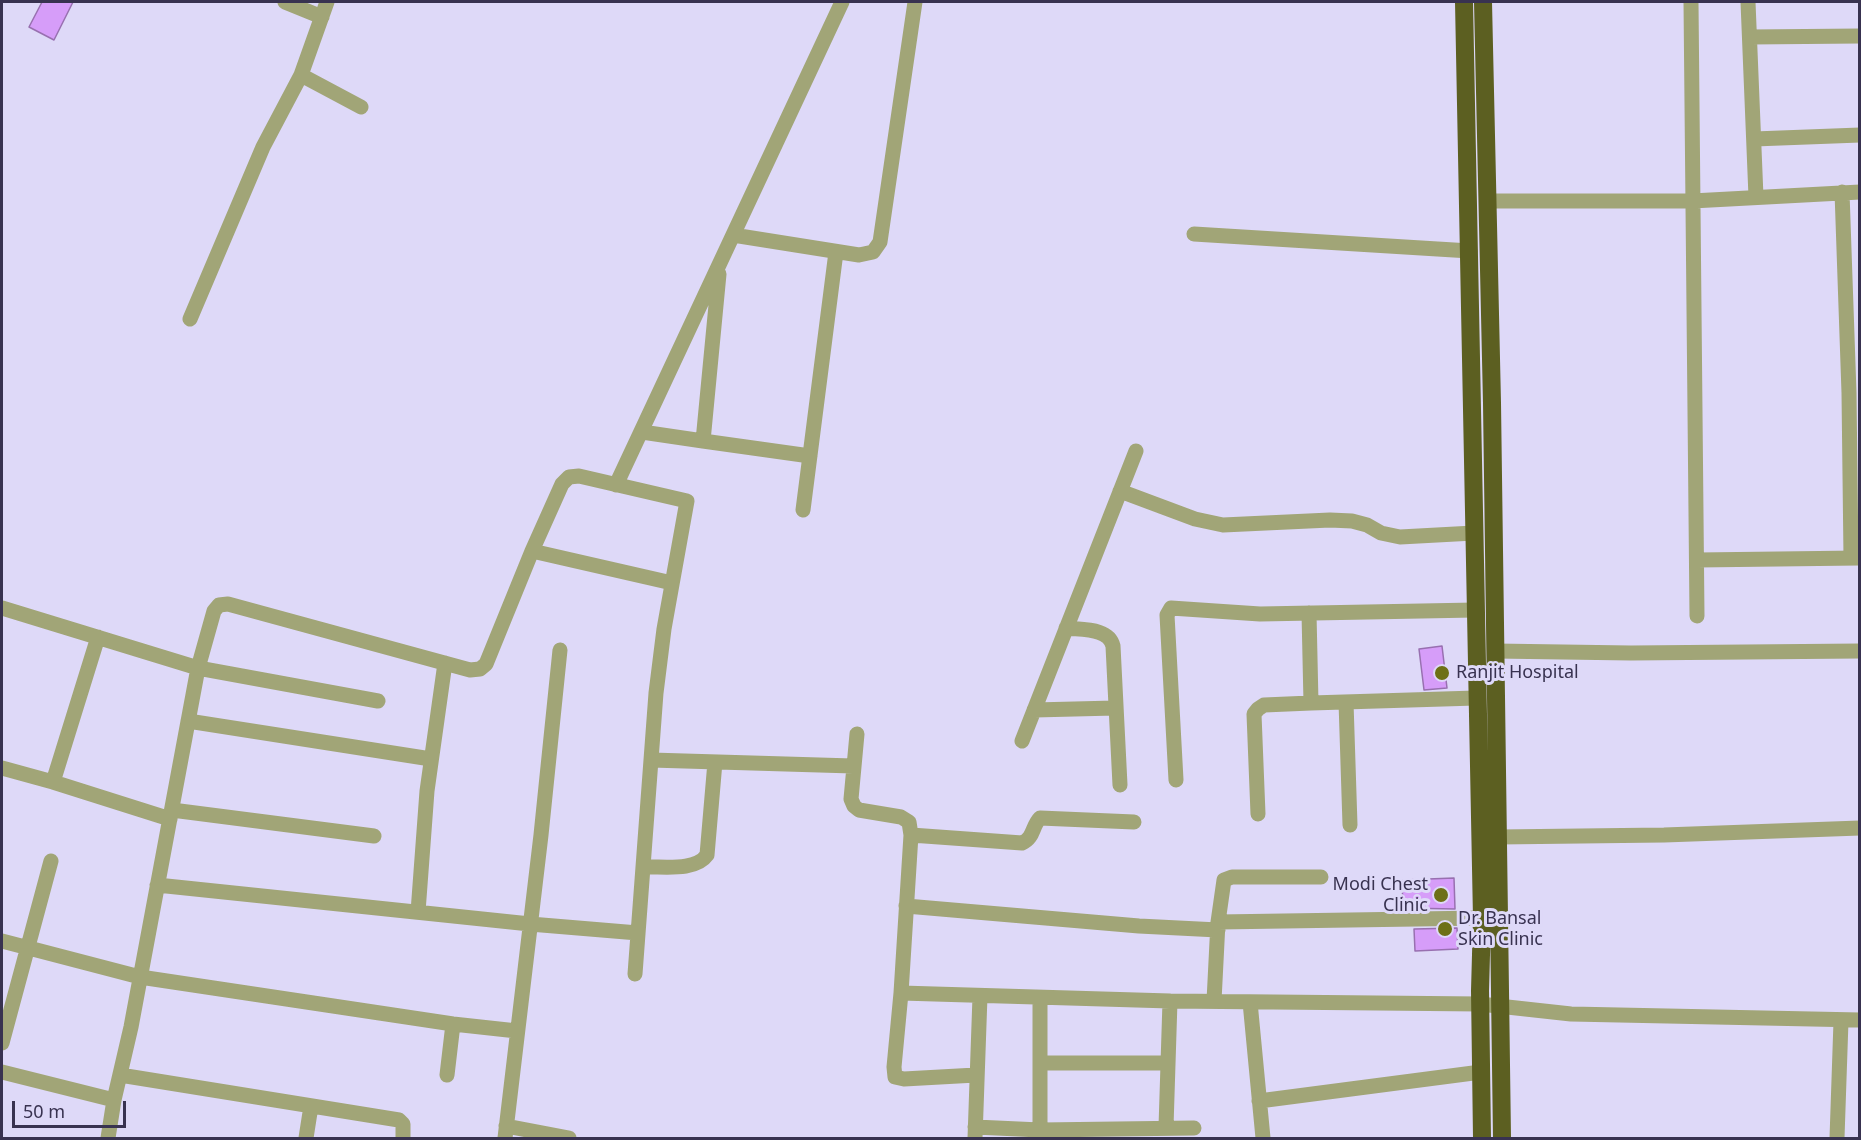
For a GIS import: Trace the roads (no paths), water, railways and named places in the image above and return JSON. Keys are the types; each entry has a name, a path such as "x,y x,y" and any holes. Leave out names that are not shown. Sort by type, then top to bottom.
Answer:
{"highway":[{"path":"1464,2 1482,918 1480,1004 1482,1138"},
{"path":"1483,2 1489,201 1502,1138"}],"street":[{"path":"285,2 322,16"},
{"path":"190,319 263,147 301,75 327,2"},
{"path":"616,484 842,2"},
{"path":"734,235 859,255 873,252 880,242 915,2"},
{"path":"1691,2 1697,616"},
{"path":"1748,2 1756,197"},
{"path":"1750,37 1860,36"},
{"path":"301,75 361,107"},
{"path":"1754,139 1860,135"},
{"path":"1697,560 1855,558 1849,393 1853,340 1842,192"},
{"path":"1489,201 1692,201 1860,192"},
{"path":"1194,234 1470,251"},
{"path":"803,510 836,252"},
{"path":"703,441 720,262"},
{"path":"642,432 810,456"},
{"path":"1022,741 1136,451"},
{"path":"108,1138 198,668 213,611 219,605 228,604 470,670 480,669 486,664 562,484 569,477 579,476 687,501 656,693 635,975"},
{"path":"1120,491 1195,519 1223,525 1330,520 1352,521 1367,525 1382,533 1400,537 1474,533"},
{"path":"532,551 672,583"},
{"path":"1176,780 1168,610 1176,607 1260,614 1475,610"},
{"path":"2,608 198,668 378,701"},
{"path":"1309,613 1311,703"},
{"path":"1066,628 1105,634 1111,638 1120,785"},
{"path":"54,782 98,637"},
{"path":"560,650 505,1132 569,1138"},
{"path":"1495,651 1631,653 1860,651"},
{"path":"418,912 431,759 445,663"},
{"path":"1258,814 1254,714 1264,705 1476,698"},
{"path":"1346,702 1350,825"},
{"path":"1034,710 1115,708"},
{"path":"188,721 431,759"},
{"path":"857,734 851,799 854,806 859,810 901,817 909,822 912,835 894,1066 896,1077 904,1079 976,1075"},
{"path":"651,760 853,766"},
{"path":"643,867 692,865 703,862 708,855 715,762"},
{"path":"2,768 171,815 374,836"},
{"path":"912,835 1022,843 1031,836 1040,818 1134,822"},
{"path":"1498,837 1664,835 1860,828"},
{"path":"2,1043 51,861"},
{"path":"1214,1001 1218,926 1224,880 1232,877 1321,877"},
{"path":"157,885 638,933"},
{"path":"906,906 1138,926 1218,926 1482,918"},
{"path":"2,941 140,977 453,1024 517,1031"},
{"path":"901,993 1170,1002 1480,1004 1571,1014 1860,1020"},
{"path":"980,996 975,1133 1194,1128"},
{"path":"1040,998 1040,1130"},
{"path":"1166,1127 1170,1002"},
{"path":"1250,1002 1263,1138"},
{"path":"1837,1138 1841,1021"},
{"path":"447,1075 453,1024"},
{"path":"1040,1063 1168,1063"},
{"path":"2,1072 114,1100"},
{"path":"1259,1101 1481,1072"},
{"path":"120,1075 399,1120 403,1125 403,1138"},
{"path":"306,1138 311,1106"}],"place":[{"name":"Ranjit Hospital","path":"1442,673"},
{"name":"Modi Chest Clinic","path":"1441,895"},
{"name":"Dr. Bansal Skin Clinic","path":"1445,929"}]}
